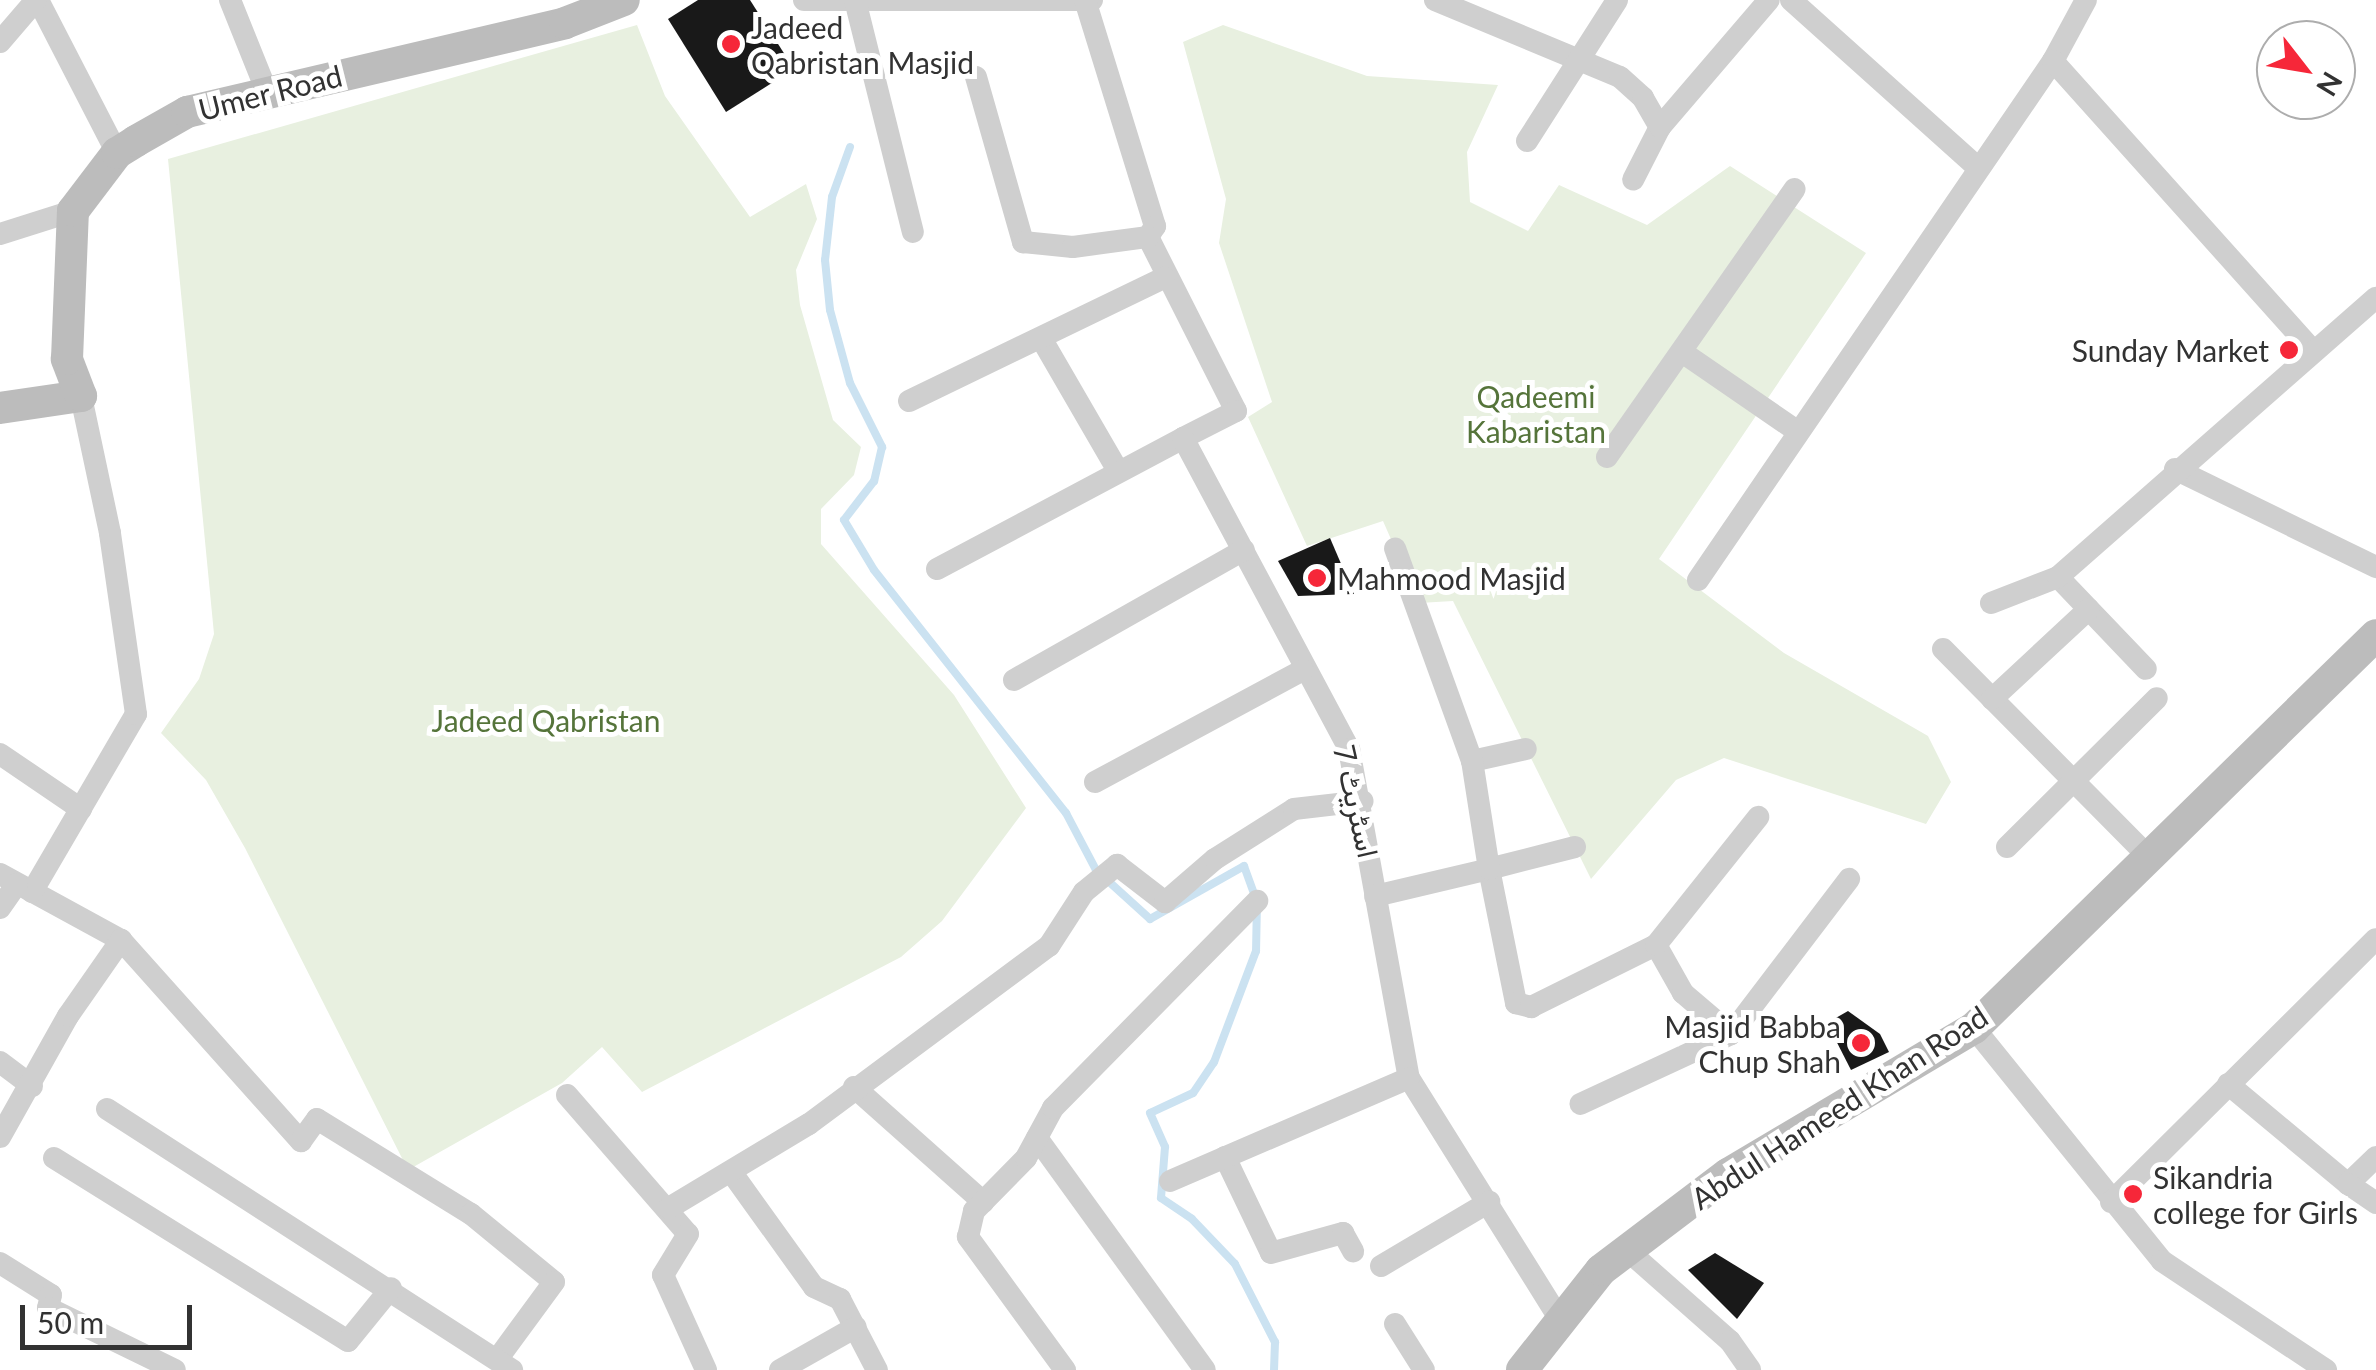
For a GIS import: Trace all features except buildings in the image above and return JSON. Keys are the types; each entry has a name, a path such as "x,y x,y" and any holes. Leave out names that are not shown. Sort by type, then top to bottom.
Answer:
{"main road":[{"name":"Umer Road","path":"72,211 117,153 187,112 565,23 611,2"},
{"path":"0,408 80,396 67,360 72,211"},
{"name":"Abdul Hameed Khan Road","path":"1522,1370 1558,1316 1626,1250 1728,1174 1974,1028 2376,636"}],"street":[{"path":"0,42 37,0 117,153"},
{"path":"230,0 267,92"},
{"path":"804,0 1088,0 1155,226 1148,237 1073,247 1023,242 976,77"},
{"path":"855,0 913,232"},
{"path":"1435,0 1620,77 1654,108 1660,127"},
{"path":"1527,141 1617,0"},
{"path":"1633,180 1660,127 1769,0"},
{"path":"1791,0 1975,165"},
{"path":"1698,580 1975,165 2052,61 2086,0"},
{"path":"2052,61 2313,351"},
{"path":"1607,458 1795,190"},
{"path":"0,234 72,211"},
{"path":"937,569 1236,410 1164,278 1148,237"},
{"path":"909,402 1164,278"},
{"path":"1991,602 2058,576 2175,469 2376,298"},
{"path":"1042,338 1118,471"},
{"path":"1682,352 1797,431"},
{"path":"0,908 16,883 81,809 136,714 110,533 80,396"},
{"name":"اسٹریٹ 7","path":"1183,438 1303,670 1322,692 1342,735 1363,802 1375,896 1410,1078 1558,1316"},
{"path":"2175,469 2376,567"},
{"path":"1395,548 1472,760 1489,869 1522,1009 1656,945 1758,817"},
{"path":"1014,680 1244,550"},
{"path":"2058,576 2146,670"},
{"path":"1992,699 2089,610"},
{"path":"1943,650 2149,857"},
{"path":"1095,782 1303,670"},
{"path":"2006,847 2157,698"},
{"path":"1472,760 1526,748"},
{"path":"0,754 81,809"},
{"path":"669,1208 732,1173 1049,946 1084,892 1117,865 1165,902 1215,859 1294,809 1363,802"},
{"path":"1375,896 1575,847"},
{"path":"1580,1104 1731,1034 1849,879"},
{"path":"16,883 121,940 301,1141 318,1119 471,1214 554,1282 505,1364 108,1109"},
{"path":"1065,1370 968,1237 984,1202 1036,1138 1053,1108 1257,901"},
{"path":"2111,1202 2376,939"},
{"path":"0,1137 68,1016 121,940"},
{"path":"1656,945 1682,993 1731,1034"},
{"path":"1974,1028 2162,1261 2318,1368"},
{"path":"0,1062 32,1086"},
{"path":"1170,1180 1410,1078"},
{"path":"2228,1084 2376,1203"},
{"path":"854,1087 984,1202"},
{"path":"566,1094 669,1208 688,1238 663,1274 706,1370"},
{"path":"1036,1138 1205,1370"},
{"path":"2348,1184 2376,1156"},
{"path":"1225,1157 1271,1253 1343,1233 1353,1251"},
{"path":"54,1158 348,1340 391,1288"},
{"path":"732,1173 814,1287 840,1298 876,1370"},
{"path":"1381,1266 1489,1202"},
{"path":"1626,1250 1730,1341 1750,1370"},
{"path":"0,1262 51,1295 48,1308 176,1370"},
{"path":"1395,1324 1424,1370"},
{"path":"780,1370 856,1328"}],"green space":[{"name":"Jadeed Qabristan","path":"637,25 665,96 750,217 806,184 817,219 796,270 800,305 833,420 861,447 854,475 821,509 821,544 954,695 1026,808 942,921 901,957 642,1092 602,1047 562,1083 408,1170 245,848 206,780 161,733 199,679 214,634 168,159"},
{"name":"Qadeemi Kabaristan","path":"1223,25 1367,76 1498,85 1467,152 1470,202 1528,231 1559,185 1647,225 1730,166 1866,253 1659,559 1784,653 1928,736 1951,782 1926,824 1724,758 1676,780 1591,879 1453,601 1419,603 1383,521 1307,546 1248,417 1272,402 1219,243 1226,199 1183,42"}],"waterway":[{"path":"850,147 832,197 825,260 830,310 850,383 882,447 874,481 844,520 874,570 1066,813 1096,870 1150,919 1244,866 1257,901 1256,951 1214,1062 1193,1093 1150,1113 1165,1147 1161,1198 1192,1219 1235,1264 1275,1342 1274,1370"}],"place":[{"name":"Jadeed Qabristan Masjid","path":"731,44"},
{"name":"Sunday Market","path":"2289,350"},
{"name":"Mahmood Masjid","path":"1317,578"},
{"name":"Masjid Babba Chup Shah","path":"1861,1043"},
{"name":"Sikandria college for Girls","path":"2133,1194"}]}
